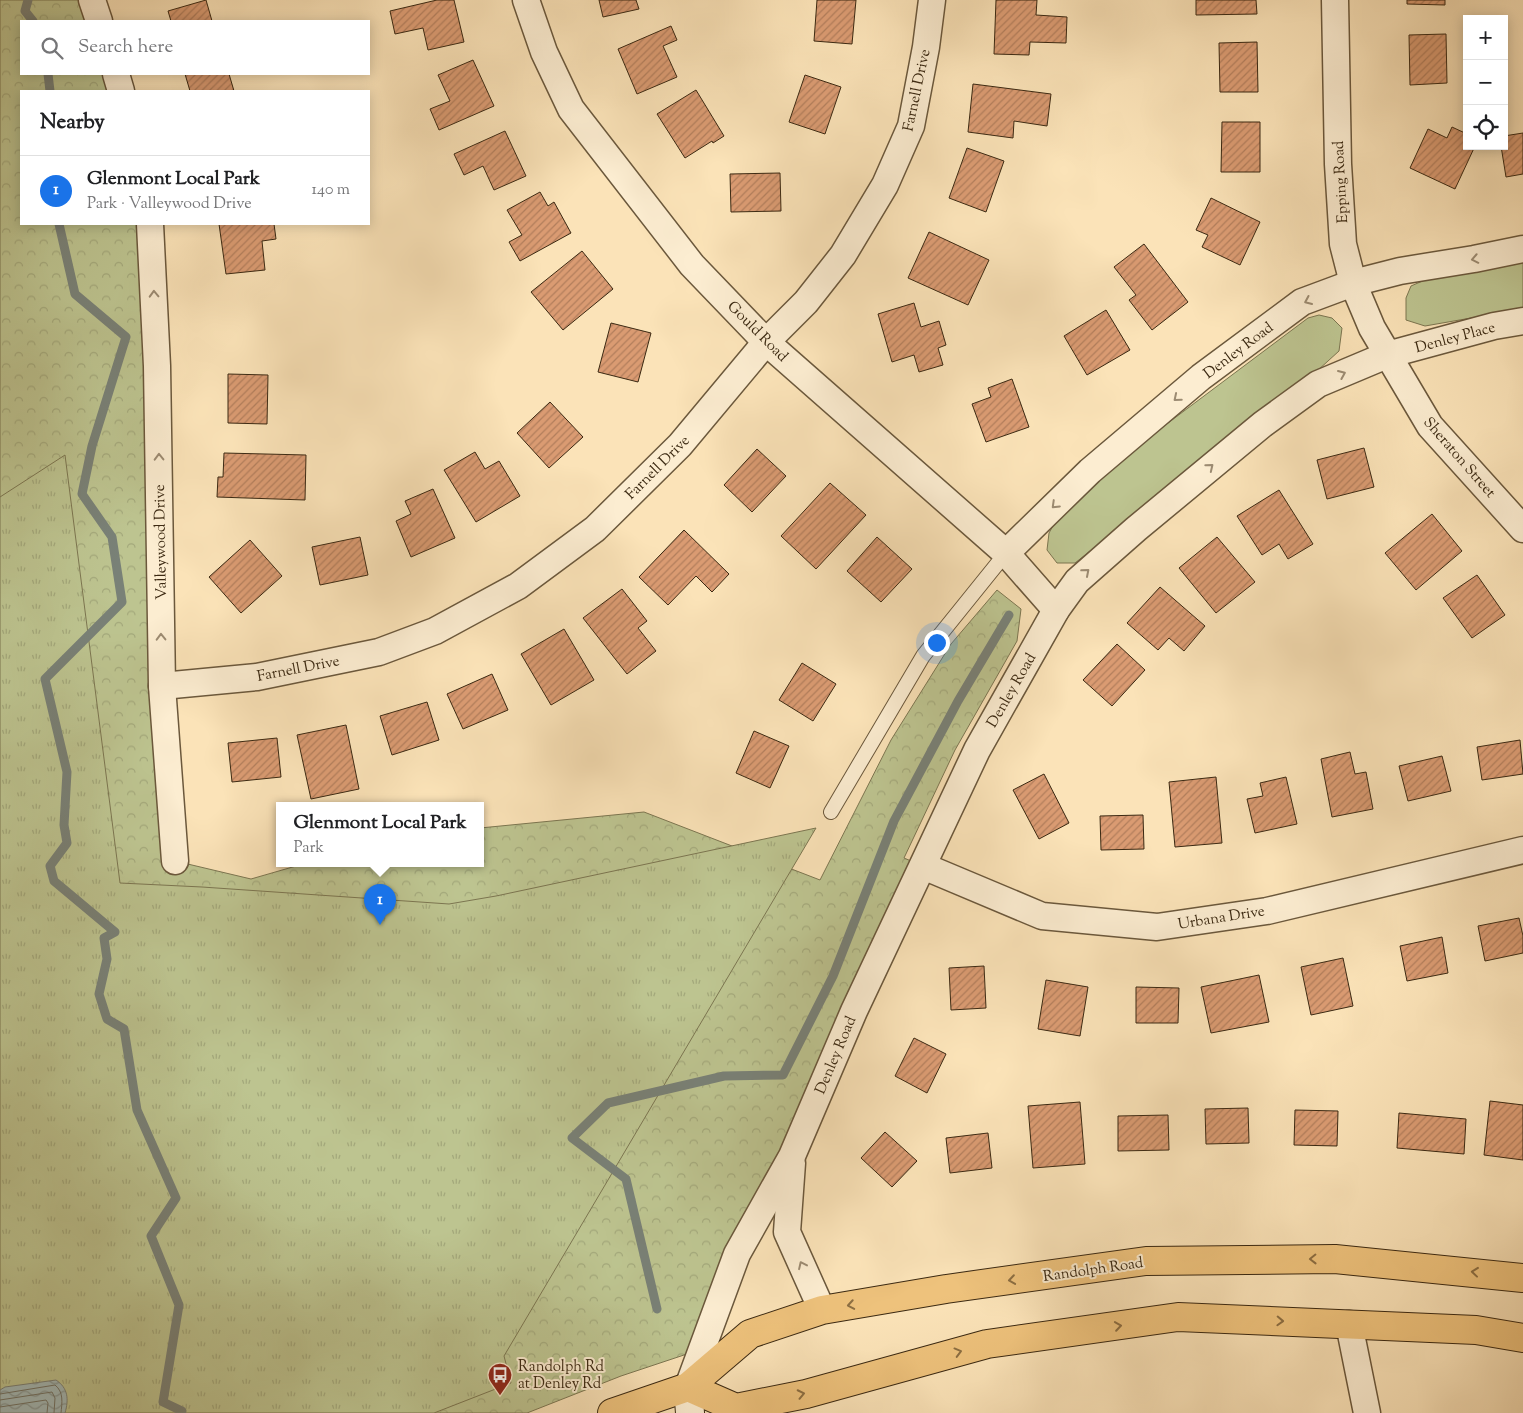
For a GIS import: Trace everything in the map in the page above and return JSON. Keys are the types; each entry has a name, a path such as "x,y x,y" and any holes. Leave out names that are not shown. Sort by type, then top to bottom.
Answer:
{"main road":[{"name":"Randolph Road","path":"612,1413 689,1400 750,1334 822,1310 946,1289 1146,1261 1335,1259 1523,1278"},
{"path":"689,1400 736,1408 806,1394 986,1344 1178,1317 1476,1330 1523,1338"}],"street":[{"path":"92,0 98,20"},
{"name":"Gould Road","path":"526,0 544,52 571,109 692,265 766,342 1006,553 1056,610"},
{"name":"Farnell Drive","path":"162,686 257,677 379,652 435,631 518,586 595,529 673,452 749,365 766,342 806,302 843,255 885,185 911,126 926,47 932,0"},
{"name":"Epping Road","path":"1335,0 1338,164 1344,244 1353,283 1372,328 1387,355"},
{"path":"116,75 121,90"},
{"name":"Valleywood Drive","path":"150,225 157,366 162,686 174,861"},
{"name":"Denley Road","path":"1006,553 1090,471 1202,377 1302,302 1353,283 1400,271 1523,249"},
{"name":"Denley Place","path":"1387,355 1494,326 1523,321"},
{"name":"Denley Road","path":"689,1400 737,1254 792,1156 854,1011 977,750 1056,610 1077,581 1136,529 1263,424 1318,384 1387,355"},
{"name":"Sheraton Street","path":"1387,355 1430,426 1523,529"},
{"name":"Urbana Drive","path":"922,866 1042,916 1157,928 1267,910 1523,850"},
{"name":"Denley Road","path":"792,1156 787,1232 822,1310"},
{"path":"1348,1324 1367,1413"}],"lane":[{"path":"831,812 922,656 1006,553"}],"green space":[{"path":"0,0 92,0 99,20 20,20 20,75 116,75 121,90 20,90 20,225 150,225 175,861 251,879 293,867 484,867 484,828 644,812 820,880 891,740 951,644 997,590 1021,609 1017,641 955,750 904,858 923,866 687,1354 621,1376 527,1413 0,1413"},
{"path":"1523,260 1523,309 1425,326 1406,320 1406,298 1411,286 1427,279"},
{"path":"1319,315 1332,318 1342,328 1339,351 1317,371 1075,563 1057,563 1047,550 1049,533 1059,515 1144,441 1308,318"},
{"path":"65,455 120,883 449,904 496,896 816,828 504,1356 511,1383 434,1413 0,1413 0,497"}],"water":[{"path":"56,1380 65,1390 67,1403 65,1413 0,1413 0,1390 5,1387"}],"building":[{"path":"206,0 212,20 171,20 168,11"},
{"path":"437,0 454,0 464,42 428,50 423,28 395,34 390,11"},
{"path":"599,0 636,0 639,9 603,17"},
{"path":"817,0 856,0 852,44 814,41"},
{"path":"996,0 1037,0 1036,15 1067,17 1066,43 1030,42 1029,55 994,54"},
{"path":"1196,0 1256,0 1257,14 1196,15"},
{"path":"1407,0 1445,0 1445,5 1407,4"},
{"path":"671,26 677,40 663,46 677,77 637,94 618,49"},
{"path":"1446,34 1447,83 1410,85 1409,35"},
{"path":"1257,42 1258,92 1220,92 1219,43"},
{"path":"473,60 494,106 439,130 430,109 450,101 438,75"},
{"path":"185,75 229,75 234,90 190,90"},
{"path":"805,75 841,87 825,134 789,122"},
{"path":"973,84 1051,94 1047,126 1014,121 1013,138 968,132"},
{"path":"696,90 724,136 713,143 712,141 685,158 657,114"},
{"path":"1222,122 1260,122 1260,172 1221,172"},
{"path":"1452,127 1463,132 1463,150 1473,150 1455,189 1410,168 1428,129 1447,138"},
{"path":"505,131 526,176 494,190 483,166 464,175 454,154"},
{"path":"1523,133 1523,174 1506,177 1502,150 1508,150 1508,135"},
{"path":"967,148 1004,161 986,212 949,198"},
{"path":"780,173 781,211 731,212 730,174"},
{"path":"540,192 548,206 554,202 571,233 520,261 509,242 522,235 507,210"},
{"path":"1211,198 1260,222 1240,265 1202,247 1208,235 1196,230"},
{"path":"219,225 274,225 276,239 262,241 265,270 226,274"},
{"path":"929,232 989,260 968,305 908,278"},
{"path":"1144,244 1188,302 1152,330 1129,300 1136,295 1114,267"},
{"path":"582,251 613,289 563,330 531,292"},
{"path":"914,303 921,327 939,321 946,345 938,348 943,365 919,372 914,355 892,362 878,314"},
{"path":"1106,310 1130,350 1087,375 1064,336"},
{"path":"611,323 651,333 638,382 598,372"},
{"path":"228,374 268,375 267,424 228,423"},
{"path":"1012,379 1029,427 986,442 972,404 991,397 988,388"},
{"path":"550,402 583,437 549,468 517,433"},
{"path":"1364,448 1374,487 1327,499 1317,460"},
{"path":"757,449 786,476 752,512 724,485"},
{"path":"475,452 485,469 499,461 520,496 476,522 444,470"},
{"path":"224,453 306,455 305,500 217,497 218,477 223,477"},
{"path":"830,483 866,515 816,569 781,536"},
{"path":"433,489 455,538 411,557 396,521 411,514 405,501"},
{"path":"1279,490 1313,544 1288,559 1279,544 1262,555 1237,516"},
{"path":"1432,514 1462,551 1416,590 1385,553"},
{"path":"684,530 729,574 712,592 696,576 668,605 639,577"},
{"path":"360,537 368,575 320,585 312,547"},
{"path":"877,537 912,569 881,602 847,571"},
{"path":"1217,537 1255,582 1216,613 1179,568"},
{"path":"250,540 282,576 241,613 209,577"},
{"path":"1477,575 1505,615 1472,638 1443,598"},
{"path":"1160,587 1205,626 1184,651 1169,638 1158,650 1127,623"},
{"path":"622,589 647,621 638,628 656,651 627,674 583,618"},
{"path":"564,629 594,680 551,705 521,654"},
{"path":"1117,644 1145,670 1112,706 1083,680"},
{"path":"802,663 836,684 813,721 779,700"},
{"path":"492,674 508,710 463,729 447,694"},
{"path":"427,702 439,740 392,755 380,716"},
{"path":"346,725 359,789 311,799 297,735"},
{"path":"754,731 789,746 770,788 736,773"},
{"path":"277,738 281,777 232,782 228,743"},
{"path":"1520,740 1523,774 1482,780 1477,747"},
{"path":"1350,752 1355,774 1366,772 1373,809 1332,817 1321,759"},
{"path":"1442,756 1451,791 1408,801 1399,766"},
{"path":"1044,774 1069,823 1039,839 1013,790"},
{"path":"1216,777 1222,843 1175,847 1169,782"},
{"path":"1286,777 1297,824 1255,833 1247,799 1263,796 1260,783"},
{"path":"1143,815 1144,849 1101,850 1100,816"},
{"path":"1519,918 1523,936 1523,953 1485,961 1478,926"},
{"path":"1442,937 1448,973 1407,981 1400,946"},
{"path":"1343,958 1353,1006 1311,1015 1301,967"},
{"path":"984,966 986,1008 951,1010 949,968"},
{"path":"1259,975 1269,1022 1211,1033 1201,987"},
{"path":"1046,980 1088,987 1080,1036 1038,1029"},
{"path":"1136,987 1179,988 1178,1023 1136,1023"},
{"path":"914,1038 946,1054 927,1093 895,1076"},
{"path":"1490,1101 1523,1105 1523,1160 1484,1155"},
{"path":"1080,1102 1085,1164 1033,1168 1028,1106"},
{"path":"1248,1108 1249,1143 1206,1144 1205,1109"},
{"path":"1295,1110 1338,1111 1337,1146 1294,1145"},
{"path":"1399,1113 1466,1119 1464,1154 1397,1148"},
{"path":"1168,1115 1169,1150 1118,1151 1118,1116"},
{"path":"885,1132 917,1161 892,1187 861,1158"},
{"path":"988,1133 992,1168 950,1173 946,1138"}],"waterway":[{"path":"28,0 25,11 32,20"},
{"path":"48,75 50,90"},
{"path":"59,225 75,294 126,337 92,446 82,494 112,537 122,602 45,679 67,772 64,825 67,843 50,866 54,881 115,932 104,938 107,959 99,994 107,1019 124,1029 137,1110 176,1198 151,1236 179,1305 163,1402 182,1411"},
{"path":"657,1309 626,1179 572,1138 608,1103 724,1076 783,1075 833,976 894,821 958,701 1009,615"}],"place":[{"name":"Glenmont Local Park","path":"380,925"},
{"name":"Randolph Rd at Denley Rd","path":"500,1396"}]}
